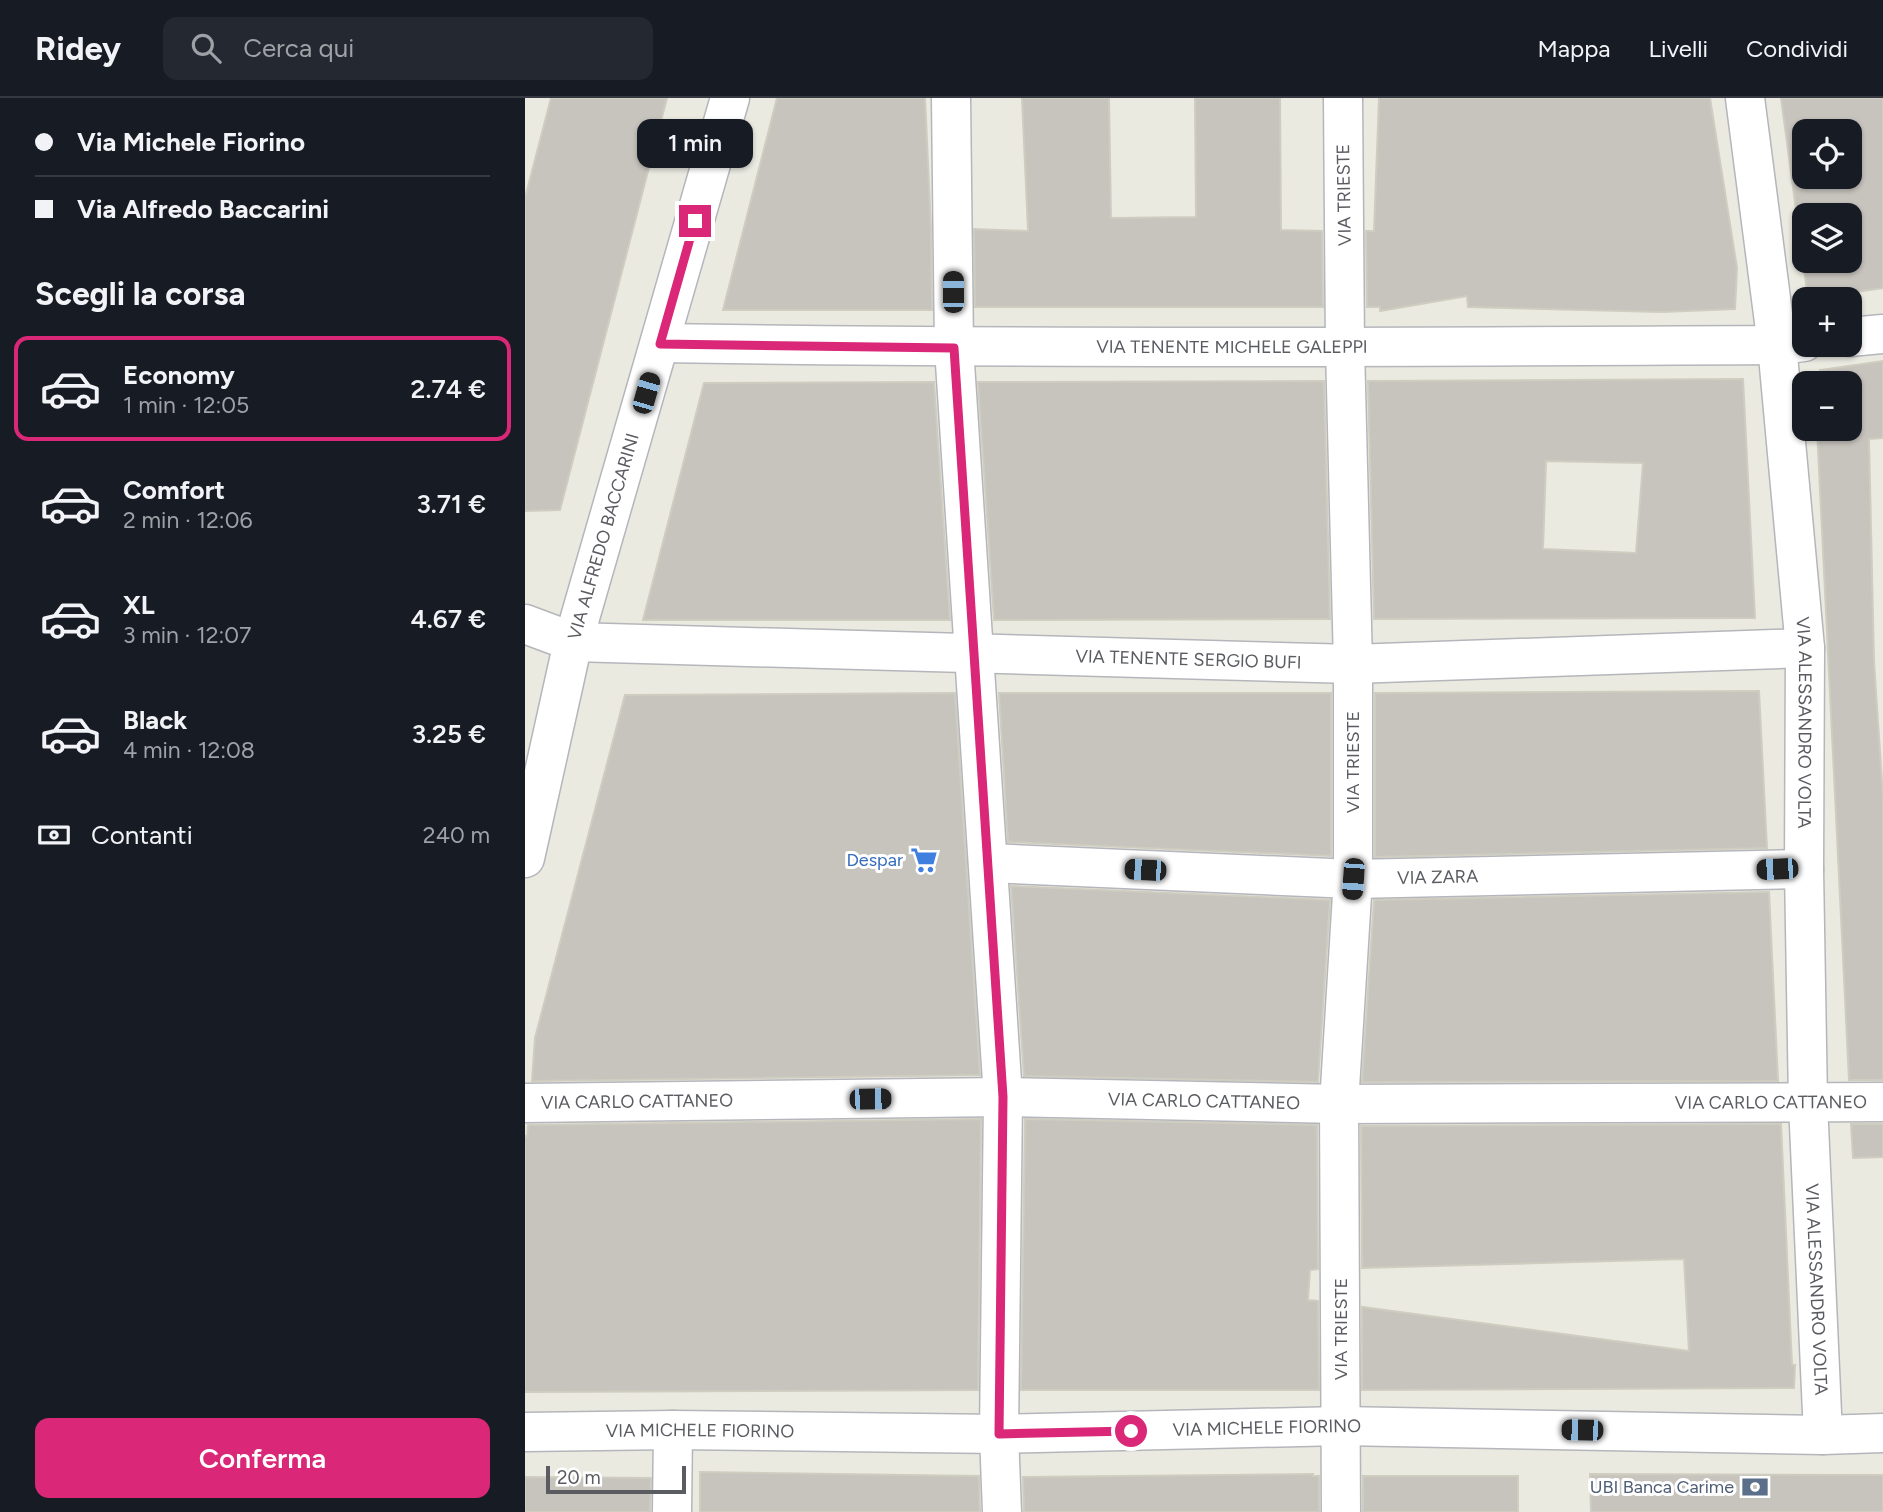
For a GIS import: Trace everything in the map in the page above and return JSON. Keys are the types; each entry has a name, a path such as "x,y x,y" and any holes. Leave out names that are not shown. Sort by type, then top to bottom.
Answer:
{"street":[{"name":"VIA ALFREDO BACCARINI","path":"525,858 573,642 730,98"},
{"path":"951,98 954,348 1003,1097 999,1434 1002,1512"},
{"name":"VIA TRIESTE","path":"1341,1512 1339,1104 1353,879 1353,664 1345,348 1343,98"},
{"name":"VIA ALESSANDRO VOLTA","path":"1745,98 1791,344 1805,648 1804,869 1808,1103 1823,1435"},
{"path":"1862,336 1883,334"},
{"name":"VIA TENENTE MICHELE GALEPPI","path":"660,344 954,348 1791,344"},
{"name":"VIA TENENTE SERGIO BUFI","path":"525,624 573,642 1353,664 1805,648"},
{"name":"VIA ZARA","path":"988,863 1353,879 1804,869"},
{"name":"VIA CARLO CATTANEO","path":"525,1103 1003,1097 1339,1104 1883,1102"},
{"name":"VIA MICHELE FIORINO","path":"525,1432 673,1430 999,1434 1341,1426 1823,1435 1883,1433"},
{"path":"672,1512 673,1430"}],"building":[{"path":"551,98 667,98 560,510 525,511 525,198"},
{"path":"777,98 925,98 932,310 723,310"},
{"path":"1022,98 1109,98 1111,218 1196,217 1195,98 1280,98 1281,230 1322,231 1323,307 975,307 974,229 1028,231"},
{"path":"1379,98 1710,98 1737,268 1735,309 1662,312 1468,307 1467,296 1380,311 1380,307 1367,307 1366,231 1374,231"},
{"path":"1781,98 1883,98 1883,288 1862,291 1862,287 1806,287 1805,273 1862,273 1862,203 1795,203 1793,189 1862,189 1862,119 1792,119 1792,180"},
{"path":"1883,361 1883,438 1869,439 1874,662 1883,797 1883,1080 1849,1080 1818,441 1862,441 1862,371 1820,370"},
{"path":"1743,379 1755,618 1374,619 1368,381","holes":["1546,461 1643,463 1636,553 1543,549"]},
{"path":"1324,381 1330,619 994,620 978,382"},
{"path":"934,382 950,620 643,620 704,383"},
{"path":"1759,691 1767,848 1375,857 1375,693"},
{"path":"955,693 980,1075 532,1081 535,1038 625,695"},
{"path":"999,693 1331,693 1331,856 1008,842"},
{"path":"1011,886 1330,900 1318,1082 1024,1076"},
{"path":"1769,892 1778,1081 1362,1082 1374,900"},
{"path":"981,1119 978,1390 525,1392 525,1136 528,1125"},
{"path":"1025,1119 1317,1125 1318,1269 1310,1270 1308,1300 1318,1301 1319,1390 1021,1390"},
{"path":"1781,1124 1792,1365 1795,1365 1794,1388 1362,1390 1362,1307 1689,1351 1684,1259 1362,1268 1361,1126"},
{"path":"1851,1124 1883,1124 1883,1157 1853,1158"},
{"path":"700,1472 979,1476 980,1512 700,1512"},
{"path":"1590,1474 1883,1475 1883,1512 1591,1512"},
{"path":"1319,1476 1319,1512 1024,1512 1023,1477"},
{"path":"1363,1476 1518,1476 1518,1512 1363,1512"},
{"path":"525,1477 651,1478 650,1512 525,1512"}],"place":[{"name":"Despar","path":"924,860"},
{"name":"UBI Banca Carime","path":"1755,1487"}],"route":[{"path":"695,221 660,344 954,348 1003,1097 999,1434 1131,1431"}]}
